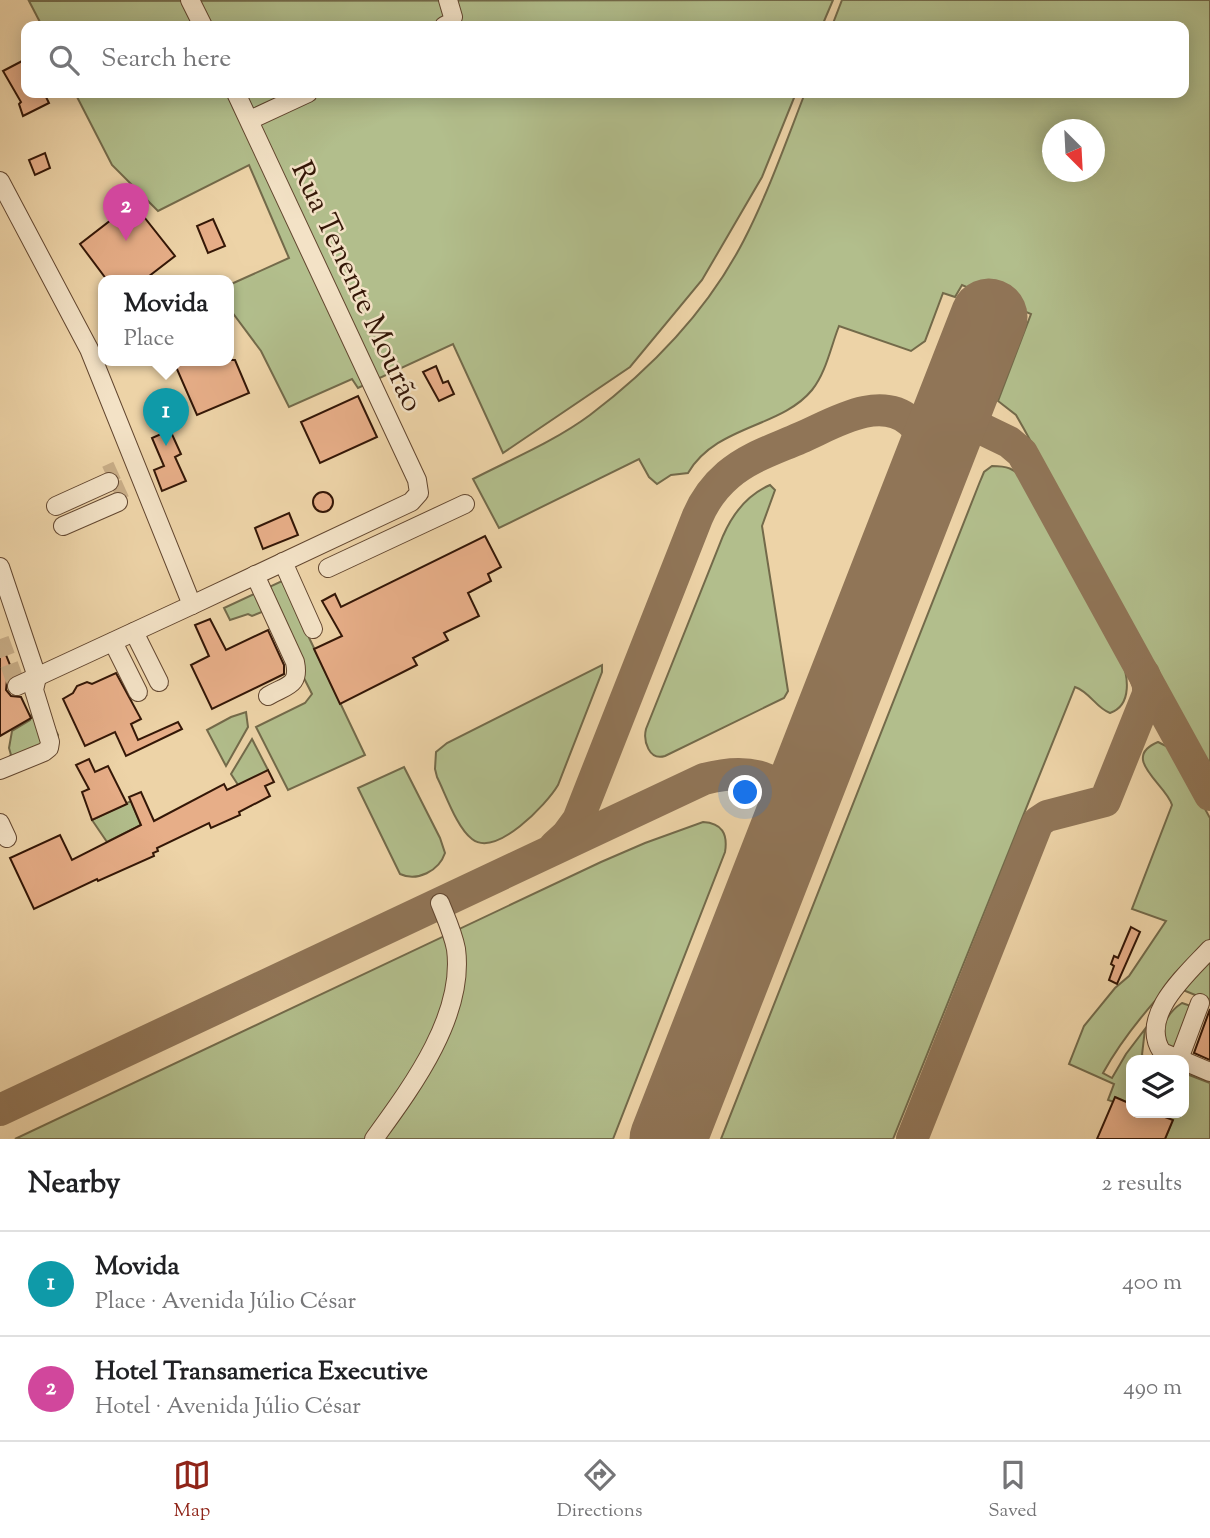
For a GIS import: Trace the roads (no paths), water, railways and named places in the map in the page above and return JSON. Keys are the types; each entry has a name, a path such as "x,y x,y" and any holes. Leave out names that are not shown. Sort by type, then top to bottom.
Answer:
{"street":[{"path":"190,0 200,21"},
{"path":"448,0 453,17 449,21"},
{"name":"Rua Tenente Mourão","path":"239,98 417,480 419,493 411,502 343,534"},
{"path":"250,120 296,98"},
{"path":"0,181 89,349 125,482 183,582 192,605"},
{"path":"125,482 58,513 125,482"},
{"path":"328,568 465,504"},
{"path":"17,686 343,534 353,556"},
{"path":"283,562 313,629"},
{"path":"0,567 37,677 34,690 50,743 49,748 0,770"},
{"path":"255,575 295,662 298,676 295,681 268,696"},
{"path":"183,582 199,593 216,594"},
{"path":"134,632 159,682"},
{"path":"113,642 138,692"},
{"path":"374,1139 421,1070 452,997 456,952 440,903"},
{"path":"1169,1055 1162,1052 1154,1036 1160,1013 1172,992 1210,949"},
{"path":"1172,992 1205,1005 1183,1055"},
{"path":"1189,1063 1210,1072"}],"tunnel":[{"path":"106,475 117,470"},
{"path":"114,493 125,488"},
{"path":"0,639 17,686"}],"place":[{"name":"Hotel Transamerica Executive","path":"126,241"},
{"name":"Movida","path":"166,446"}]}
